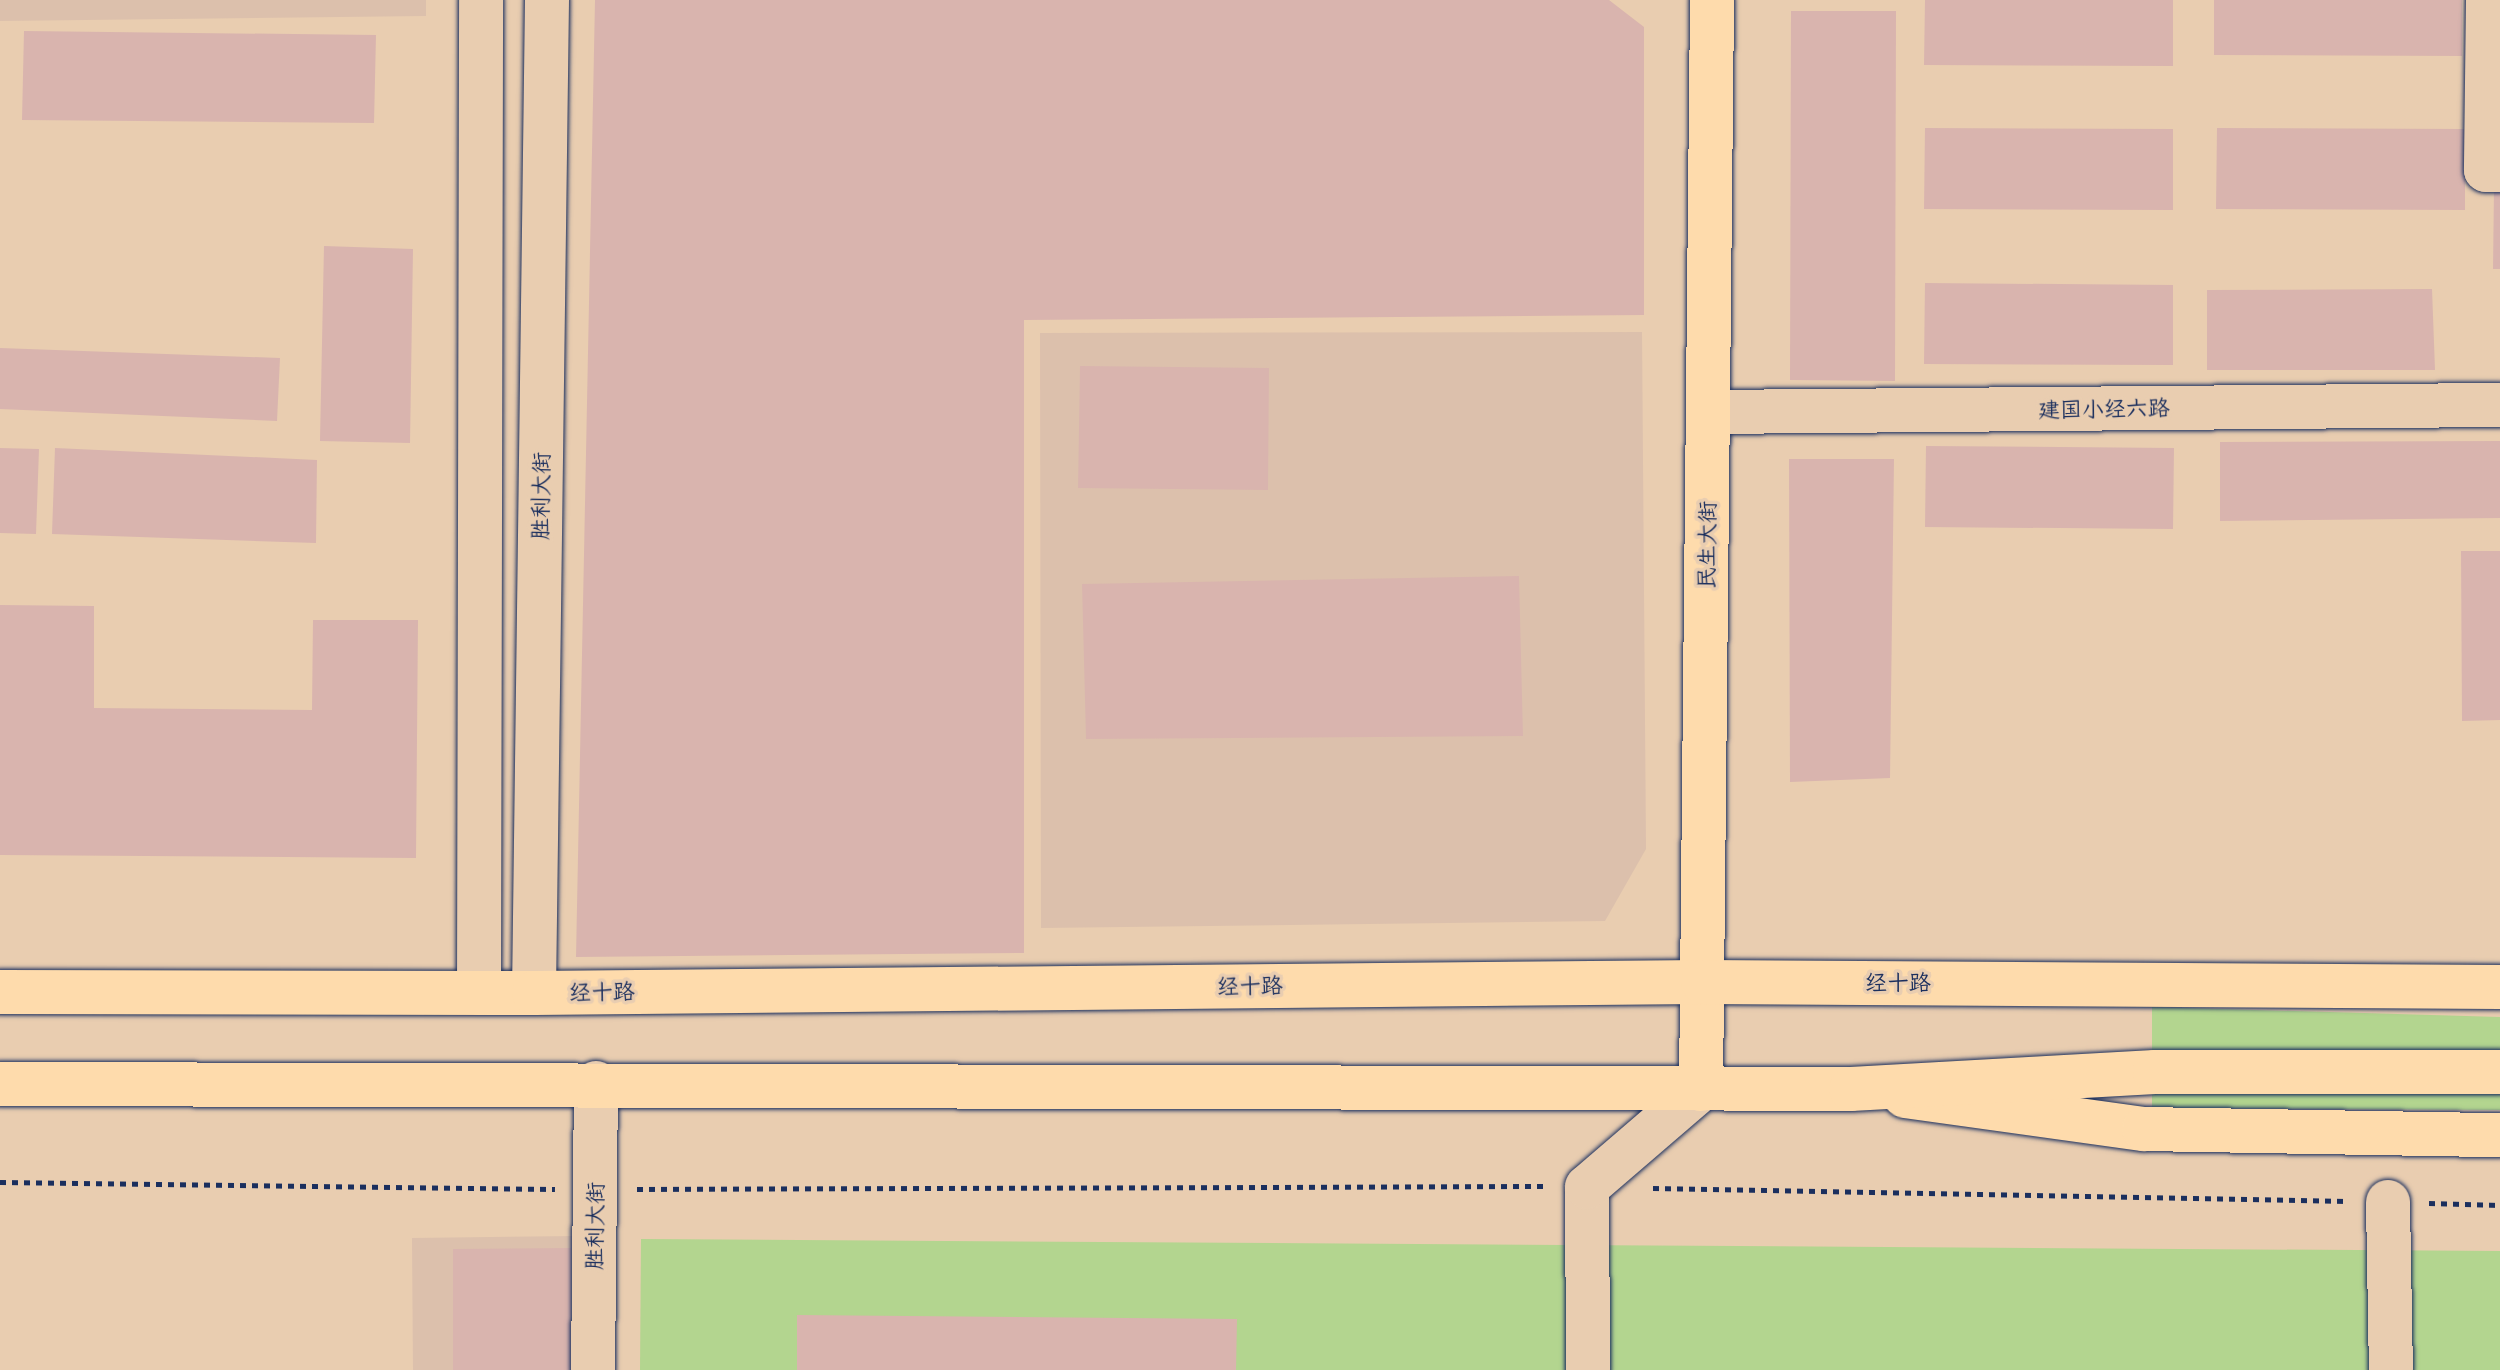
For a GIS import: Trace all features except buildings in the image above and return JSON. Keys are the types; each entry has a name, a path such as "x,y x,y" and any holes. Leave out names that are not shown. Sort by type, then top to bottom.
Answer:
{"main road":[{"name":"民生大街","path":"1701,1089 1712,0"},
{"name":"经十路","path":"0,992 534,993 1703,982 2500,987"},
{"path":"0,1084 596,1083 1851,1089 2155,1072 2500,1072"},
{"path":"1851,1089 2144,1129 2500,1135"}],"street":[{"path":"479,993 481,0"},
{"name":"胜利大街","path":"534,993 547,0"},
{"path":"2488,0 2493,170"},
{"name":"建国小经六路","path":"1709,412 2500,405"},
{"name":"胜利大街","path":"593,1370 596,1083"},
{"path":"1588,1370 1587,1187 1701,1089"},
{"path":"2388,1202 2391,1370"}],"path":[{"path":"0,1182 595,1189 1587,1187"},
{"path":"1651,1188 2500,1205"}],"shaded area":[{"path":"0,0 426,0 426,16 0,21"},
{"path":"1642,332 1646,849 1605,921 1041,928 1040,333"},
{"path":"576,1236 576,1370 413,1370 412,1238"}],"green space":[{"path":"2152,1007 2500,1017 2500,1110 2152,1108"},
{"path":"641,1239 2500,1251 2500,1370 640,1370"}]}
